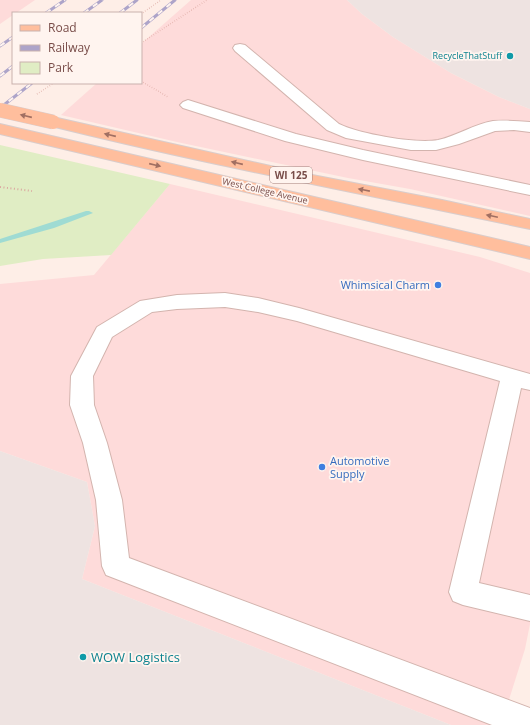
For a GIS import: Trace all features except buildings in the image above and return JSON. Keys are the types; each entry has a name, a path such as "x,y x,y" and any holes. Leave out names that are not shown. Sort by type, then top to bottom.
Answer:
{"main road":[{"name":"West College Avenue","path":"0,110 302,178 442,205 530,224"},
{"name":"West College Avenue","path":"0,129 530,253"}],"lane":[{"path":"240,48 333,128 346,133 411,145 436,145 453,142 494,126 514,125 530,127"},
{"path":"188,105 291,138 362,155 530,190"},
{"path":"530,608 463,592 521,379 299,315 258,305 225,300 177,302 147,306 104,332 82,376 82,405 95,444 109,500 116,566 530,724"}],"path":[{"path":"142,13 161,0"},
{"path":"142,42 207,0"},
{"path":"142,82 160,93 188,105"},
{"path":"0,187 32,191"}],"shaded area":[{"path":"0,0 35,0 17,12 12,12 12,16 0,24"},
{"path":"191,0 347,0 362,14 393,37 451,73 499,97 530,109 530,216 410,189 348,178 177,142 61,115 96,84 142,84 142,43"},
{"path":"347,0 530,0 530,109 499,97 451,73 393,37 362,14"},
{"path":"170,184 480,257 530,273 530,624 525,649 501,725 451,725 82,579 95,526 87,482 0,451 0,284 94,275"},
{"path":"0,451 87,482 95,526 82,579 451,725 0,725"}],"green space":[{"path":"0,145 170,184 111,255 43,259 0,266"}],"waterway":[{"path":"0,241 89,213"}],"railway":[{"path":"47,12 65,0"},
{"path":"85,12 102,0"},
{"path":"121,12 137,0"},
{"path":"142,27 175,0"},
{"path":"0,46 12,38"},
{"path":"0,76 12,67"},
{"path":"0,108 31,84"}],"place":[{"name":"RecycleThatStuff","path":"510,56"},
{"name":"Whimsical Charm","path":"438,285"},
{"name":"Automotive Supply","path":"322,467"},
{"name":"WOW Logistics","path":"83,657"}]}
